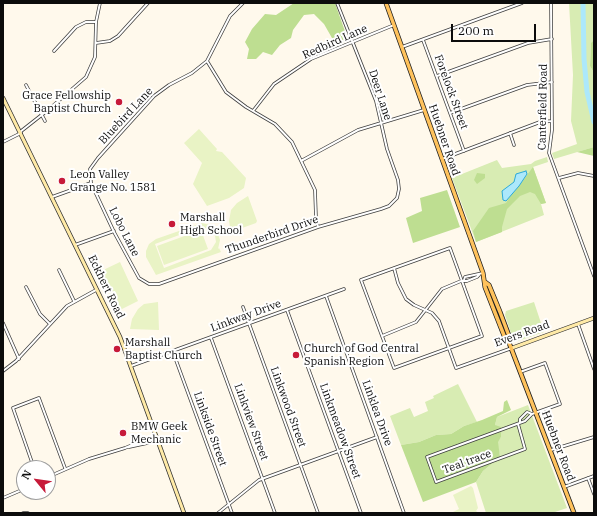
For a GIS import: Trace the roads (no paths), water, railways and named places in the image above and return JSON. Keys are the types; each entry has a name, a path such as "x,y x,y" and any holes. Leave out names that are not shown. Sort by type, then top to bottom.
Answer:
{"main road":[{"name":"Huebner Road","path":"386,3 442,159 481,274 485,282 489,285 500,312 509,336 508,340 574,513"},
{"name":"Eckhert Road","path":"3,98 120,337 184,513"},
{"name":"Evers Road","path":"512,348 594,318"}],"street":[{"path":"3,142 20,133 86,77 95,58 96,22 100,3"},
{"path":"96,43 106,42 118,36 148,3"},
{"name":"Bluebird Lane","path":"91,183 90,172 93,164 154,96 169,85 192,73 207,61 230,16 243,3"},
{"name":"Deer Lane","path":"337,3 372,90 382,124 387,149 398,180 398,194"},
{"path":"402,47 522,3"},
{"name":"Canterfield Road","path":"551,3 552,121 549,153 594,276"},
{"path":"54,52 76,27 86,22 96,22"},
{"name":"Redbird Lane","path":"253,111 269,90 285,76 315,57 394,25"},
{"name":"Forelock Street","path":"423,40 464,151"},
{"path":"437,76 528,43 552,40"},
{"path":"207,61 226,92 274,124 287,136 315,190 316,218 318,227"},
{"path":"450,114 531,84 552,82"},
{"path":"26,85 41,116 45,121"},
{"path":"301,161 358,130 382,124 424,110"},
{"path":"442,159 540,122 552,121"},
{"path":"510,133 514,145"},
{"path":"558,178 578,173 594,176"},
{"path":"52,197 91,183"},
{"name":"Lobo Lane","path":"91,183 139,278 147,283"},
{"name":"Thunderbird Drive","path":"147,283 159,284 318,227 389,206 394,202 398,194"},
{"path":"75,245 114,231"},
{"path":"450,248 482,336 394,368 361,280 394,268 450,248"},
{"path":"394,268 398,283 406,299 414,306 434,315 439,321 449,348"},
{"path":"59,270 74,301"},
{"path":"382,336 411,325 420,318 442,289 464,280 465,278 476,274 481,274"},
{"path":"26,287 40,314 50,324"},
{"name":"Linkway Drive","path":"131,366 344,289"},
{"path":"3,371 19,359 50,324 74,301 97,290"},
{"name":"Linklea Drive","path":"326,296 404,513"},
{"name":"Linkwood Street","path":"243,307 318,513"},
{"name":"Linkmeadow Street","path":"287,310 361,513"},
{"path":"3,323 19,359"},
{"path":"578,324 594,369"},
{"name":"Linkview Street","path":"211,338 275,513"},
{"name":"Evers Road","path":"449,348 456,368 512,348"},
{"name":"Linkside Street","path":"173,352 232,513"},
{"name":"Teal trace","path":"520,372 545,363 560,404 532,414 527,412 520,419 519,423 525,449 436,482 427,457 519,423 530,418 532,414"},
{"path":"31,460 13,408 39,398 65,468"},
{"path":"126,448 144,440 156,437"},
{"path":"56,473 65,468 126,448 152,442 156,437"},
{"path":"218,513 263,479 300,464 377,437"},
{"path":"551,450 594,437"},
{"path":"564,487 594,476"},
{"path":"588,478 594,494"},
{"path":"3,498 16,492"},
{"path":"23,513 28,513"}],"water":[{"path":"526,171 527,174 519,186 506,201 503,200 502,191 514,182 516,174"}],"waterway":[{"path":"583,3 584,59 587,92 594,122"}],"place":[{"name":"Grace Fellowship Baptist Church","path":"119,102"},
{"name":"Leon Valley Grange No. 1581","path":"62,181"},
{"name":"Marshall High School","path":"172,224"},
{"name":"Marshall Baptist Church","path":"117,349"},
{"name":"Church of God Central Spanish Region","path":"296,355"},
{"name":"BMW Geek Mechanic","path":"123,433"}]}
